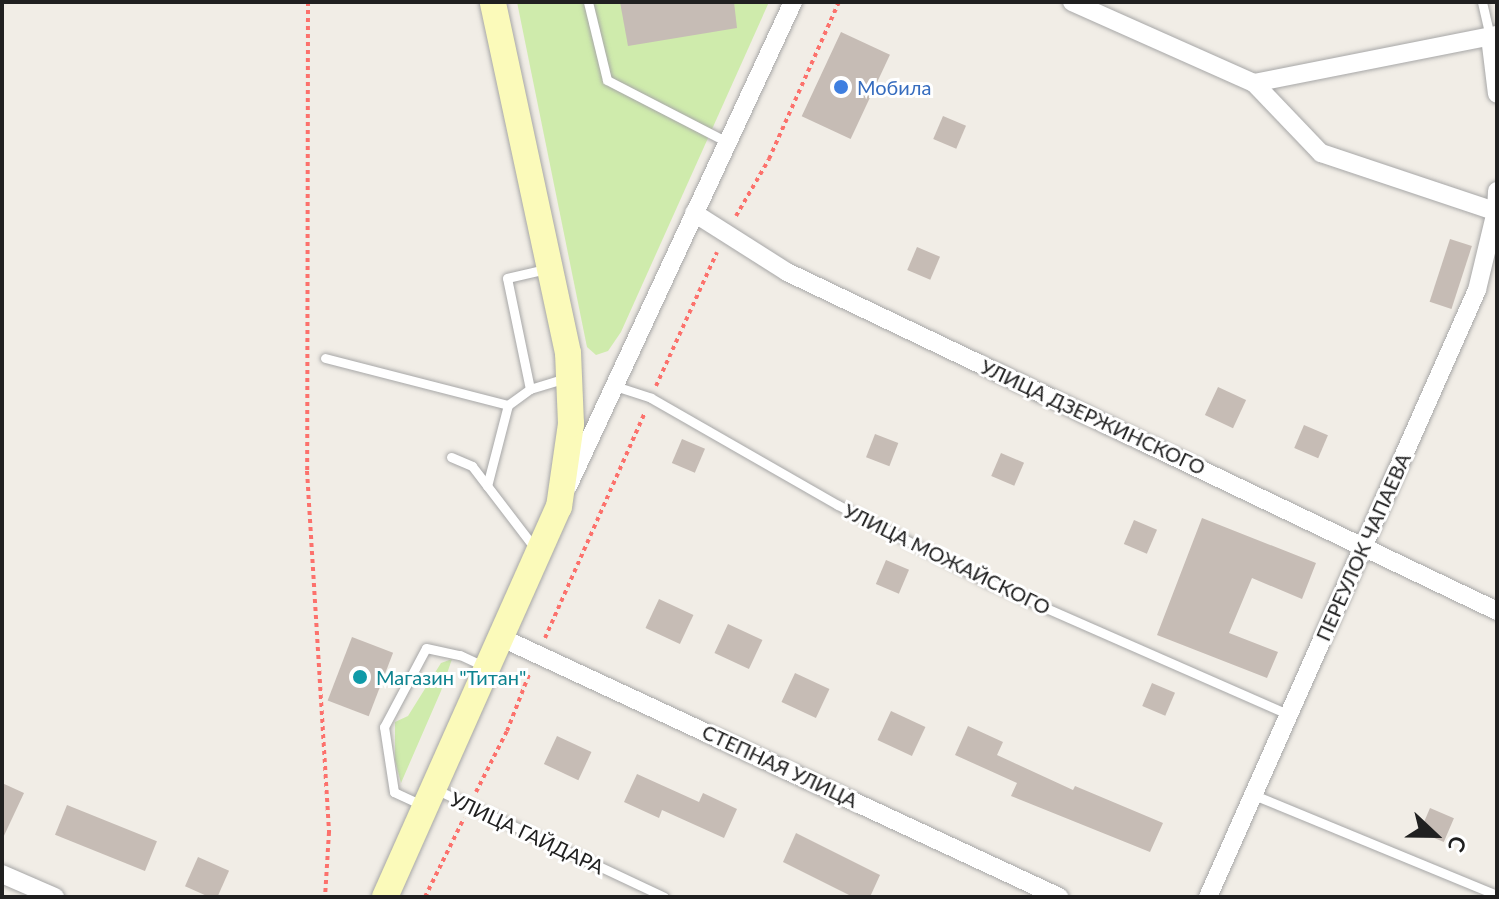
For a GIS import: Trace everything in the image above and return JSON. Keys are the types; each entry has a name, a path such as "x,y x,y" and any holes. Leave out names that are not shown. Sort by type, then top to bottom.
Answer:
{"main road":[{"path":"385,897 559,507 571,424 568,353 493,2"}],"street":[{"path":"559,507 793,2"},
{"path":"1075,3 1254,83 1321,153 1496,211"},
{"path":"1254,83 1493,36 1497,94"},
{"name":"ПЕРЕУЛОК ЧАПАЕВА","path":"1208,897 1477,290 1496,211 1497,191"},
{"name":"УЛИЦА ДЗЕРЖИНСКОГО","path":"694,213 787,272 1497,611"},
{"name":"СТЕПНАЯ УЛИЦА","path":"500,637 539,652 1059,897"},
{"path":"2,874 55,897"}],"lane":[{"path":"588,2 607,80 727,142"},
{"path":"1482,2 1493,36"},
{"path":"530,389 507,278 550,268"},
{"path":"325,358 508,405"},
{"path":"487,486 508,405 530,389 569,377"},
{"name":"УЛИЦА МОЖАЙСКОГО","path":"615,386 651,398 838,505 989,583 1289,715"},
{"path":"451,457 472,466 539,553"},
{"name":"УЛИЦА ГАЙДАРА","path":"487,667 460,655 426,648 384,727 394,792 469,806 664,897"},
{"path":"1254,795 1497,895"}],"path":[{"path":"308,2 307,471 329,832 325,897"},
{"path":"425,897 507,731 539,652 726,232 769,159 839,2"}],"green space":[{"path":"517,2 769,2 621,332 608,351 596,355 587,347"},
{"path":"452,659 401,783 395,760 395,722 408,716 441,663"}],"building":[{"path":"620,2 734,2 737,28 628,46"},
{"path":"841,32 890,55 851,139 802,116"},
{"path":"943,116 966,126 956,149 933,139"},
{"path":"1450,239 1472,246 1451,309 1430,302"},
{"path":"917,247 940,257 930,280 907,270"},
{"path":"1218,387 1246,400 1233,428 1205,415"},
{"path":"1304,425 1328,435 1318,458 1294,448"},
{"path":"875,434 898,443 889,466 866,457"},
{"path":"682,439 705,449 695,473 672,463"},
{"path":"1001,453 1024,463 1014,486 991,476"},
{"path":"1202,518 1316,563 1302,599 1252,578 1229,633 1278,652 1267,678 1157,635"},
{"path":"1134,520 1157,530 1147,554 1124,544"},
{"path":"886,560 909,570 899,594 876,584"},
{"path":"659,599 693,615 680,644 645,628"},
{"path":"728,624 762,640 749,669 714,653"},
{"name":"Магазин \"Титан\"","path":"352,637 393,653 369,716 328,700"},
{"path":"795,673 829,689 816,718 781,702"},
{"path":"1152,683 1175,693 1165,716 1142,706"},
{"path":"891,711 925,727 912,756 877,740"},
{"path":"968,726 1003,742 997,755 1073,790 1075,786 1163,823 1150,852 1011,796 1017,783 955,755"},
{"path":"557,736 591,752 578,780 544,764"},
{"path":"637,774 699,802 703,793 737,809 724,838 662,810 659,818 624,802"},
{"path":"2,783 24,793 2,840"},
{"path":"67,805 157,841 145,871 55,835"},
{"path":"1430,808 1454,818 1444,842 1420,832"},
{"path":"796,833 880,875 870,897 853,897 783,862"},
{"path":"198,857 229,871 217,897 209,897 185,886"}],"place":[{"name":"Мобила","path":"841,87"},
{"name":"Магазин \"Титан\"","path":"360,677"}]}
